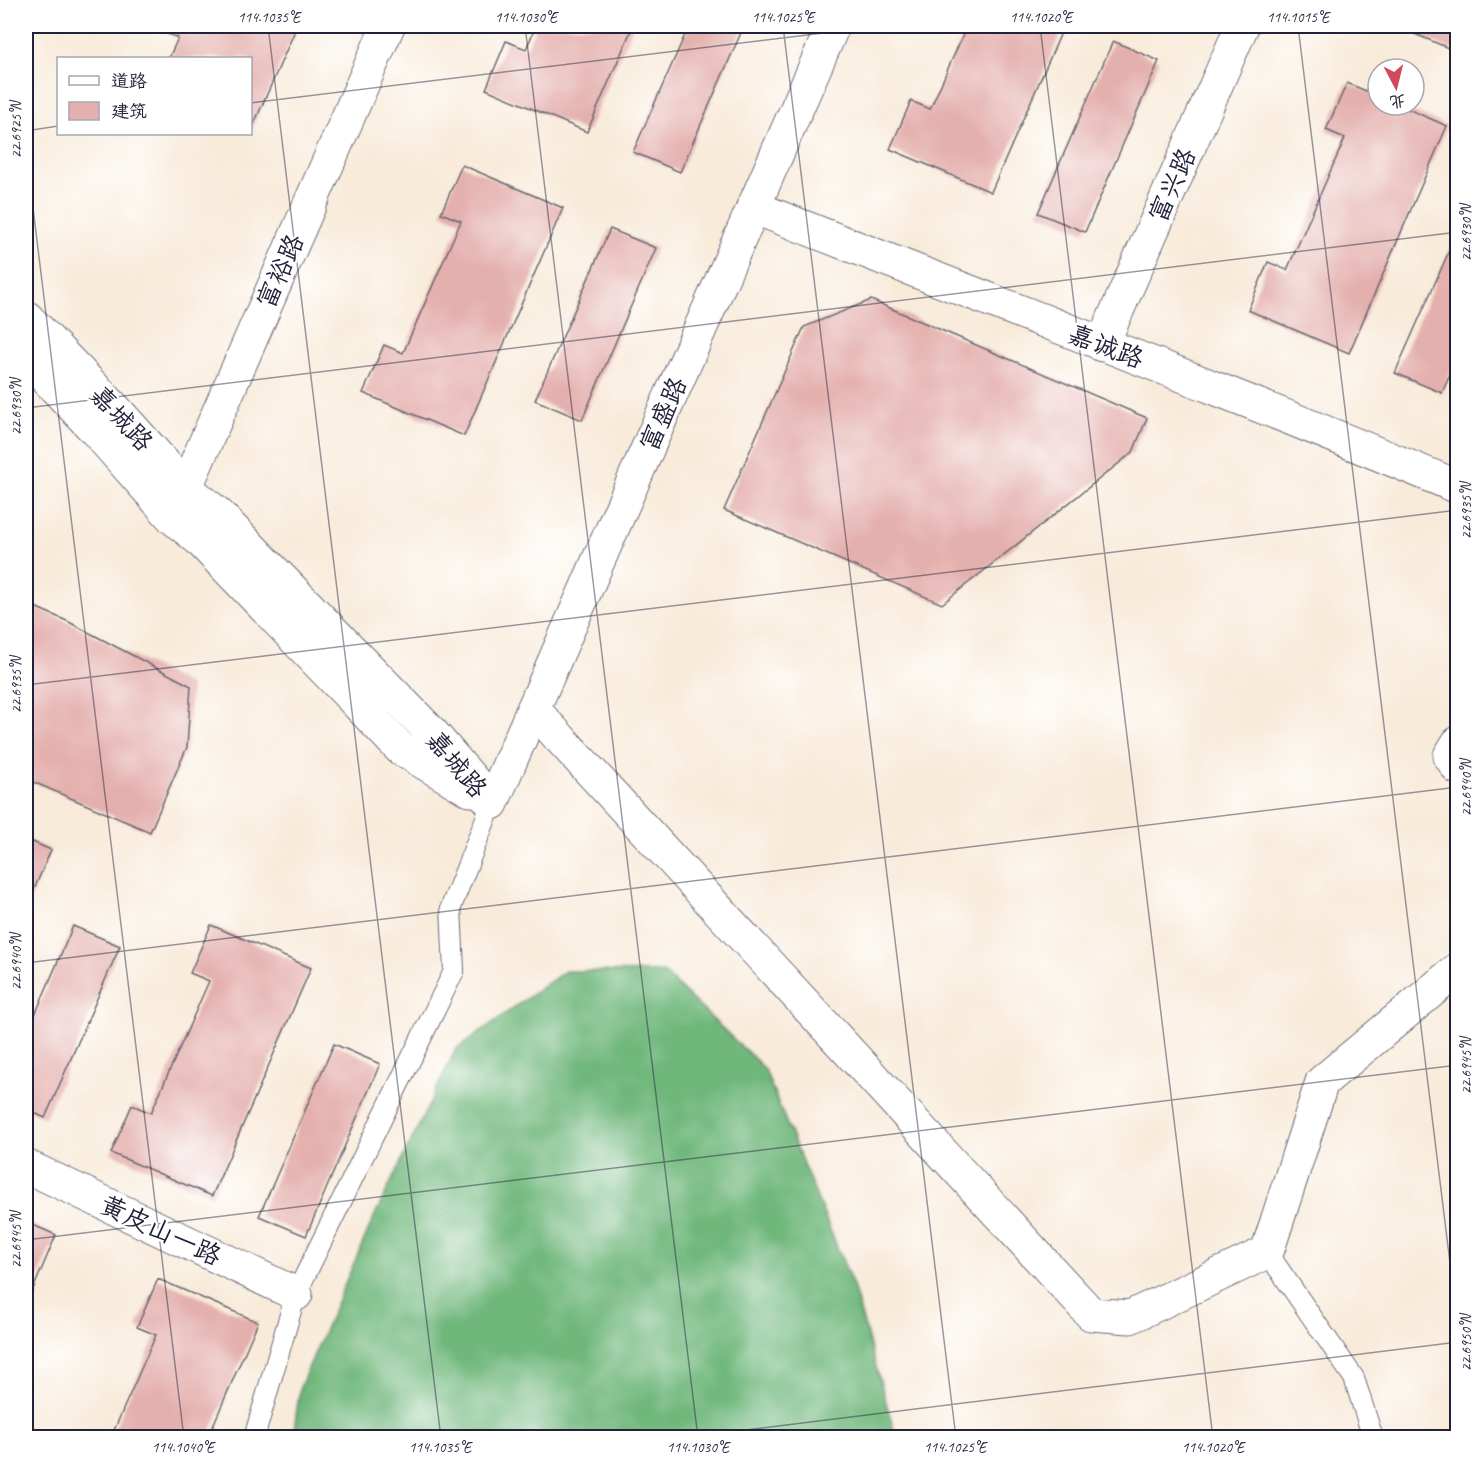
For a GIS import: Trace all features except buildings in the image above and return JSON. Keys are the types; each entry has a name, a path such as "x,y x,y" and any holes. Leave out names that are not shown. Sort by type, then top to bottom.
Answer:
{"street":[{"name":"富裕路","path":"172,518 388,26"},
{"name":"富盛路","path":"492,803 833,26"},
{"name":"富兴路","path":"1102,345 1242,26"},
{"name":"嘉诚路","path":"753,207 1301,421 1458,487"},
{"name":"嘉城路","path":"26,317 117,411 185,487 219,515 424,725 492,803"},
{"name":"嘉城路","path":"26,357 97,432 172,518 200,540 401,749 492,803"},
{"path":"533,709 1091,1314 1130,1317 1267,1252 1322,1082 1458,969"},
{"path":"1458,743 1450,756 1458,768"},
{"name":"黄皮山一路","path":"26,1166 296,1294"}],"lane":[{"path":"254,1437 296,1294 454,971 451,907 492,803"},
{"path":"1267,1252 1354,1378 1373,1437"}],"green space":[{"path":"565,971 663,972 764,1068 853,1286 896,1437 293,1437 300,1387 374,1217 456,1049"}]}
